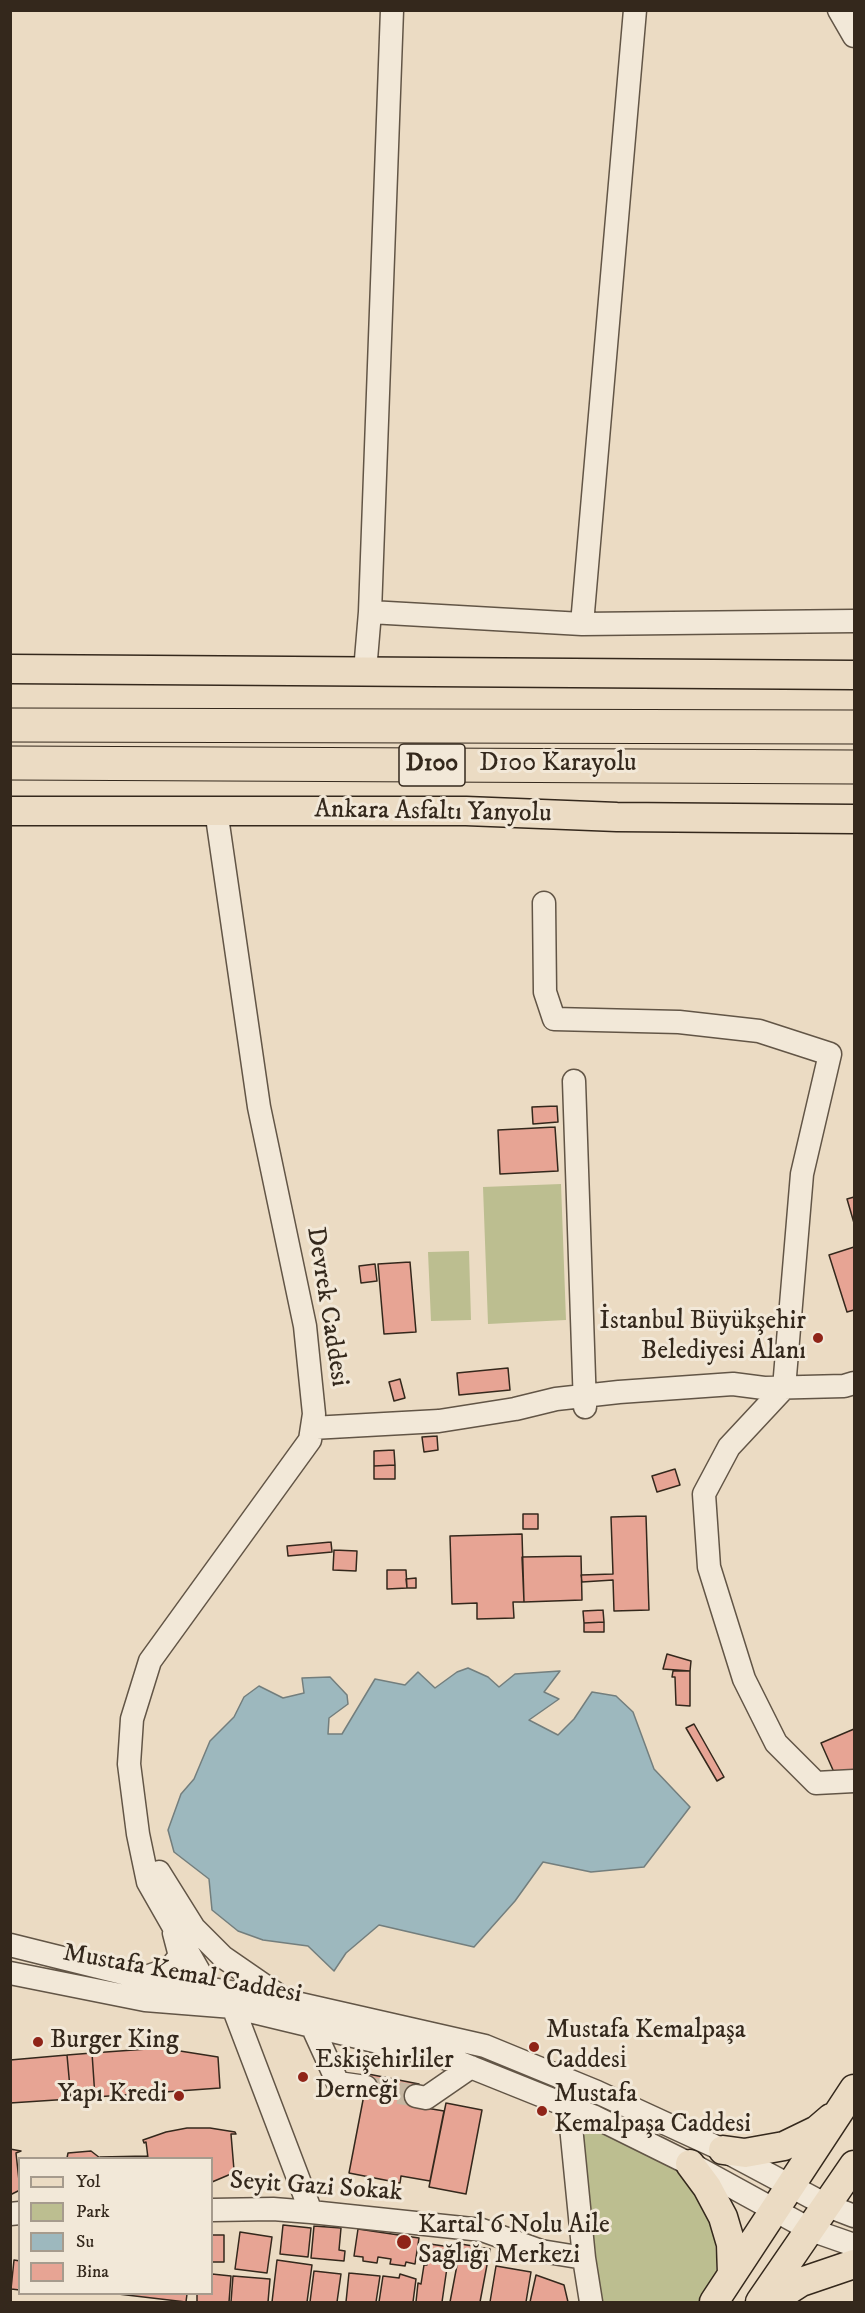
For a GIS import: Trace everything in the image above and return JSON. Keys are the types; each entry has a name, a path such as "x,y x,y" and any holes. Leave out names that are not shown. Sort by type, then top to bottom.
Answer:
{"highway":[{"name":"D100 Karayolu","path":"10,725 855,727"},
{"name":"D100 Karayolu","path":"10,763 855,767"}],"main road":[{"path":"10,669 855,675"},
{"name":"Ankara Asfaltı Yanyolu","path":"10,811 466,811 617,817 855,819"},
{"path":"723,2150 745,2153 784,2146 817,2130 847,2100"},
{"path":"722,2290 847,2100"},
{"path":"690,2164 723,2217 731,2244 722,2290"},
{"path":"760,2302 855,2165"},
{"path":"770,2302 801,2282 855,2264"}],"street":[{"path":"365,671 370,612 392,10"},
{"path":"582,624 635,10"},
{"path":"839,10 855,36"},
{"path":"370,612 582,624 855,621"},
{"name":"Devrek Caddesi","path":"216,810 259,1107 305,1326 314,1414 310,1440 150,1661 132,1719 129,1764 138,1834 148,1882 209,1989 233,2007"},
{"path":"544,903 545,992 554,1019 679,1022 759,1031 830,1054 802,1174 774,1388 729,1447 704,1494 709,1568 744,1679 776,1743 816,1783 855,1781"},
{"path":"574,1081 585,1401"},
{"path":"312,1428 439,1421 515,1409 536,1412 585,1401 734,1398 774,1388 844,1386 855,1383"},
{"name":"Devrek Caddesi","path":"138,1834 169,1890 194,1928 223,1958 287,2001"},
{"name":"Devrek Caddesi","path":"143,1978 169,1969 180,1956 172,1926"},
{"name":"Mustafa Kemal Caddesi","path":"10,1945 143,1978 287,2001 485,2046 597,2092 723,2150 828,2206 855,2216"},
{"name":"Mustafa Kemal Caddesi","path":"10,1973 145,2000 233,2007 453,2060 595,2117 690,2164 811,2230 855,2246"},
{"path":"233,2007 311,2212"},
{"path":"312,2026 338,2083 366,2087"},
{"path":"416,2096 426,2098 471,2067"},
{"path":"569,2106 584,2258 591,2302"},
{"name":"Seyit Gazi Sokak","path":"213,2210 311,2212 482,2230 541,2251 584,2258"}],"green space":[{"path":"561,1184 566,1320 488,1324 483,1187"},
{"path":"469,1251 471,1320 431,1321 428,1252"},
{"path":"581,2120 672,2156 701,2196 715,2235 717,2280 702,2302 601,2302"}],"water":[{"path":"468,1668 488,1677 499,1687 515,1674 560,1671 544,1692 559,1699 529,1720 558,1735 574,1719 592,1692 616,1696 633,1712 654,1769 690,1807 644,1867 591,1872 543,1862 515,1901 474,1947 379,1925 346,1953 334,1971 308,1946 263,1940 238,1931 212,1910 209,1879 174,1852 168,1830 181,1794 194,1779 210,1741 234,1717 244,1697 259,1686 283,1698 304,1693 302,1678 330,1677 347,1695 348,1704 329,1718 328,1734 342,1734 375,1679 405,1685 418,1672 435,1688 457,1672"}],"building":[{"path":"557,1106 558,1122 533,1124 532,1107"},
{"path":"555,1127 558,1171 500,1174 498,1130"},
{"path":"854,1197 854,1223 847,1199"},
{"path":"854,1247 854,1310 847,1312 829,1255"},
{"path":"410,1262 416,1332 384,1334 378,1264"},
{"path":"375,1264 377,1281 361,1283 359,1266"},
{"path":"508,1368 510,1390 459,1395 457,1373"},
{"path":"400,1379 405,1398 394,1401 389,1382"},
{"path":"437,1436 438,1450 424,1452 422,1437"},
{"path":"394,1450 395,1465 374,1466 374,1451"},
{"path":"395,1465 395,1479 374,1479 374,1466"},
{"path":"675,1469 680,1485 657,1492 652,1476"},
{"path":"523,1514 538,1514 538,1529 523,1529"},
{"path":"646,1516 649,1610 614,1611 613,1580 582,1582 581,1575 613,1574 611,1517"},
{"path":"522,1534 524,1602 513,1602 514,1618 477,1619 477,1603 452,1604 450,1536"},
{"path":"331,1542 332,1552 288,1556 287,1546"},
{"path":"334,1550 357,1551 356,1571 333,1570"},
{"path":"581,1556 582,1600 524,1602 522,1557"},
{"path":"387,1570 406,1570 407,1588 387,1589"},
{"path":"416,1578 416,1588 407,1588 406,1579"},
{"path":"603,1610 604,1622 584,1623 583,1611"},
{"path":"604,1622 604,1632 584,1632 584,1623"},
{"path":"667,1654 691,1661 690,1671 663,1669"},
{"path":"673,1671 690,1671 690,1706 676,1705"},
{"path":"694,1724 724,1777 717,1781 686,1728"},
{"path":"854,1729 854,1771 837,1779 821,1743"},
{"path":"161,2048 218,2057 220,2088 95,2097 92,2053"},
{"path":"92,2053 95,2097 71,2099 67,2055"},
{"path":"67,2055 71,2099 10,2103 10,2060"},
{"path":"368,2074 419,2084 414,2106 444,2111 430,2181 401,2176 400,2183 349,2173"},
{"path":"446,2103 482,2110 466,2194 429,2187"},
{"path":"187,2128 210,2128 235,2132 236,2134 231,2134 234,2170 238,2171 213,2182 213,2157 148,2157 146,2142 144,2143 143,2140"},
{"path":"10,2149 21,2151 16,2153 18,2191 10,2195"},
{"path":"91,2151 99,2157 67,2157 68,2153"},
{"path":"147,2156 148,2157 100,2157"},
{"path":"283,2225 311,2228 308,2257 280,2254"},
{"path":"314,2226 341,2228 339,2250 345,2251 344,2261 311,2258"},
{"path":"358,2229 419,2238 415,2264 406,2262 405,2266 390,2264 391,2259 378,2257 377,2263 363,2261 363,2257 354,2256"},
{"path":"240,2232 272,2237 267,2273 235,2269"},
{"path":"213,2235 224,2235 224,2262 213,2262"},
{"path":"430,2244 450,2247 442,2302 416,2302 418,2283 421,2284 424,2265 427,2265"},
{"path":"461,2244 490,2249 480,2302 450,2302"},
{"path":"14,2260 18,2261 18,2290 11,2289"},
{"path":"277,2260 312,2265 307,2302 272,2302"},
{"path":"496,2266 531,2272 526,2302 490,2302"},
{"path":"314,2271 341,2274 337,2302 310,2302"},
{"path":"349,2273 380,2276 376,2302 346,2302"},
{"path":"213,2274 231,2276 229,2302 197,2302 197,2295 213,2295"},
{"path":"400,2274 416,2279 413,2302 379,2302 383,2276 399,2278"},
{"path":"536,2275 564,2285 568,2302 530,2302"},
{"path":"233,2276 270,2279 268,2302 231,2302"},
{"path":"126,2295 187,2295 186,2302"}],"tunnel":[{"path":"366,2087 416,2096"}],"place":[{"name":"İstanbul Büyükşehir Belediyesi Alanı","path":"818,1338"},
{"name":"Burger King","path":"38,2042"},
{"name":"Mustafa Kemalpaşa Caddesi̇","path":"534,2047"},
{"name":"Eskişehirliler Derneği","path":"303,2077"},
{"name":"Yapı Kredi","path":"179,2096"},
{"name":"Mustafa Kemalpaşa Caddesi","path":"542,2111"},
{"name":"Kartal 6 Nolu Aile Sağlığı Merkezi","path":"404,2242"}]}
